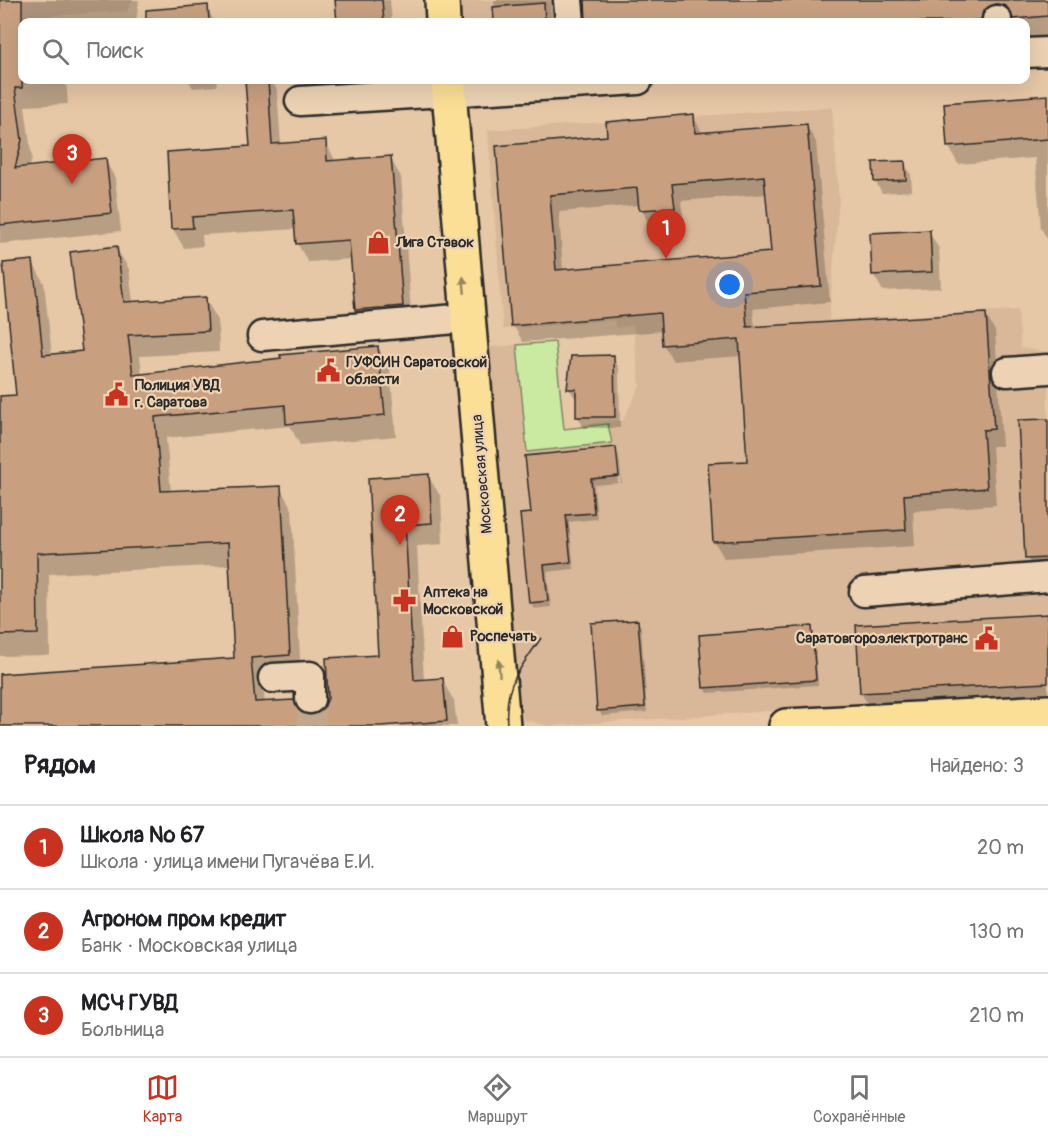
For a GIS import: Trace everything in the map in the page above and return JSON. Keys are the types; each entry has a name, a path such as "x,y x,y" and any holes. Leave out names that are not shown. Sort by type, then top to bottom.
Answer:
{"main road":[{"path":"442,0 443,18"},
{"name":"Московская улица","path":"449,86 503,726"},
{"path":"786,726 1048,712"}],"street":[{"path":"568,0 570,18"},
{"path":"1030,53 1048,52"},
{"path":"300,101 449,86 510,84"},
{"path":"262,336 467,318"},
{"path":"1007,372 1048,369"},
{"path":"864,592 1048,577"},
{"path":"273,678 309,676 310,699"}],"shaded area":[{"path":"0,0 133,0 127,11 0,19"},
{"path":"456,0 549,0 551,18 458,18"},
{"path":"832,107 839,199 829,320 1018,310 1021,348 1048,352 1048,692 550,726 524,720 518,707 488,347 547,343 552,440 579,437 582,424 623,420 640,386 633,326 615,328 614,320 503,329 488,130"}],"green space":[{"path":"555,342 564,429 608,424 612,443 527,452 517,345"}],"building":[{"path":"0,0 22,0 22,18 18,18 18,84 22,84 22,88 15,88 22,140 15,168 106,158 112,213 0,225"},
{"path":"335,0 382,0 384,18 337,18"},
{"path":"585,0 1048,0 1048,16 1025,18 1012,18 1006,6 996,4 983,11 981,18 586,18"},
{"path":"544,3 545,18 494,18 493,7"},
{"path":"208,5 209,18 146,18 146,10"},
{"path":"245,84 268,84 272,144 326,140 327,161 391,156 403,306 355,310 349,240 296,244 293,210 192,217 193,228 171,229 167,152 250,146"},
{"path":"1048,95 1048,139 947,147 944,103"},
{"path":"694,114 695,133 807,124 821,286 744,292 747,327 986,313 994,429 983,430 987,488 904,495 906,530 713,542 708,463 747,461 739,339 662,345 660,313 511,326 496,146 607,136 606,122","holes":["764,176 771,252 556,270 550,195 637,188 639,210 675,208 672,184"]},
{"path":"905,161 906,180 874,182 873,162"},
{"path":"930,230 932,272 872,275 870,233"},
{"path":"117,246 124,302 206,297 208,331 128,335 133,375 281,358 280,355 378,346 385,415 286,424 285,405 155,417 161,491 281,486 290,655 251,658 255,702 294,700 301,713 311,715 324,708 328,698 326,658 378,655 368,478 429,474 432,523 405,525 414,680 443,678 447,721 381,726 0,726 0,674 234,658 228,543 37,553 38,634 0,635 0,396 16,395 3,263 33,260 43,355 82,351 70,252"},
{"path":"614,355 615,417 576,417 576,389 567,389 571,356"},
{"path":"1048,419 1048,558 1025,559 1018,420"},
{"path":"616,447 619,476 591,479 594,513 566,515 571,562 544,565 548,601 529,603 520,514 531,513 525,456"},
{"path":"1048,614 1048,683 860,693 856,625"},
{"path":"638,620 645,707 597,711 591,623"},
{"path":"812,626 816,680 703,688 699,635"}],"tunnel":[{"path":"310,699 312,726"}],"tram line":[{"path":"507,726 508,699 511,688 520,669 541,638"}],"place":[{"name":"МСЧ ГУВД","path":"72,184"},
{"name":"Лига Ставок","path":"378,242"},
{"name":"Школа № 67","path":"666,259"},
{"name":"ГУФСИН Саратовской области","path":"328,371"},
{"name":"Полиция УВД г. Саратова","path":"117,394"},
{"name":"Агроном пром кредит","path":"400,545"},
{"name":"Аптека на Московской","path":"405,601"},
{"name":"Роспечать","path":"452,636"},
{"name":"Саратовгороэлектротранс","path":"986,638"}]}
